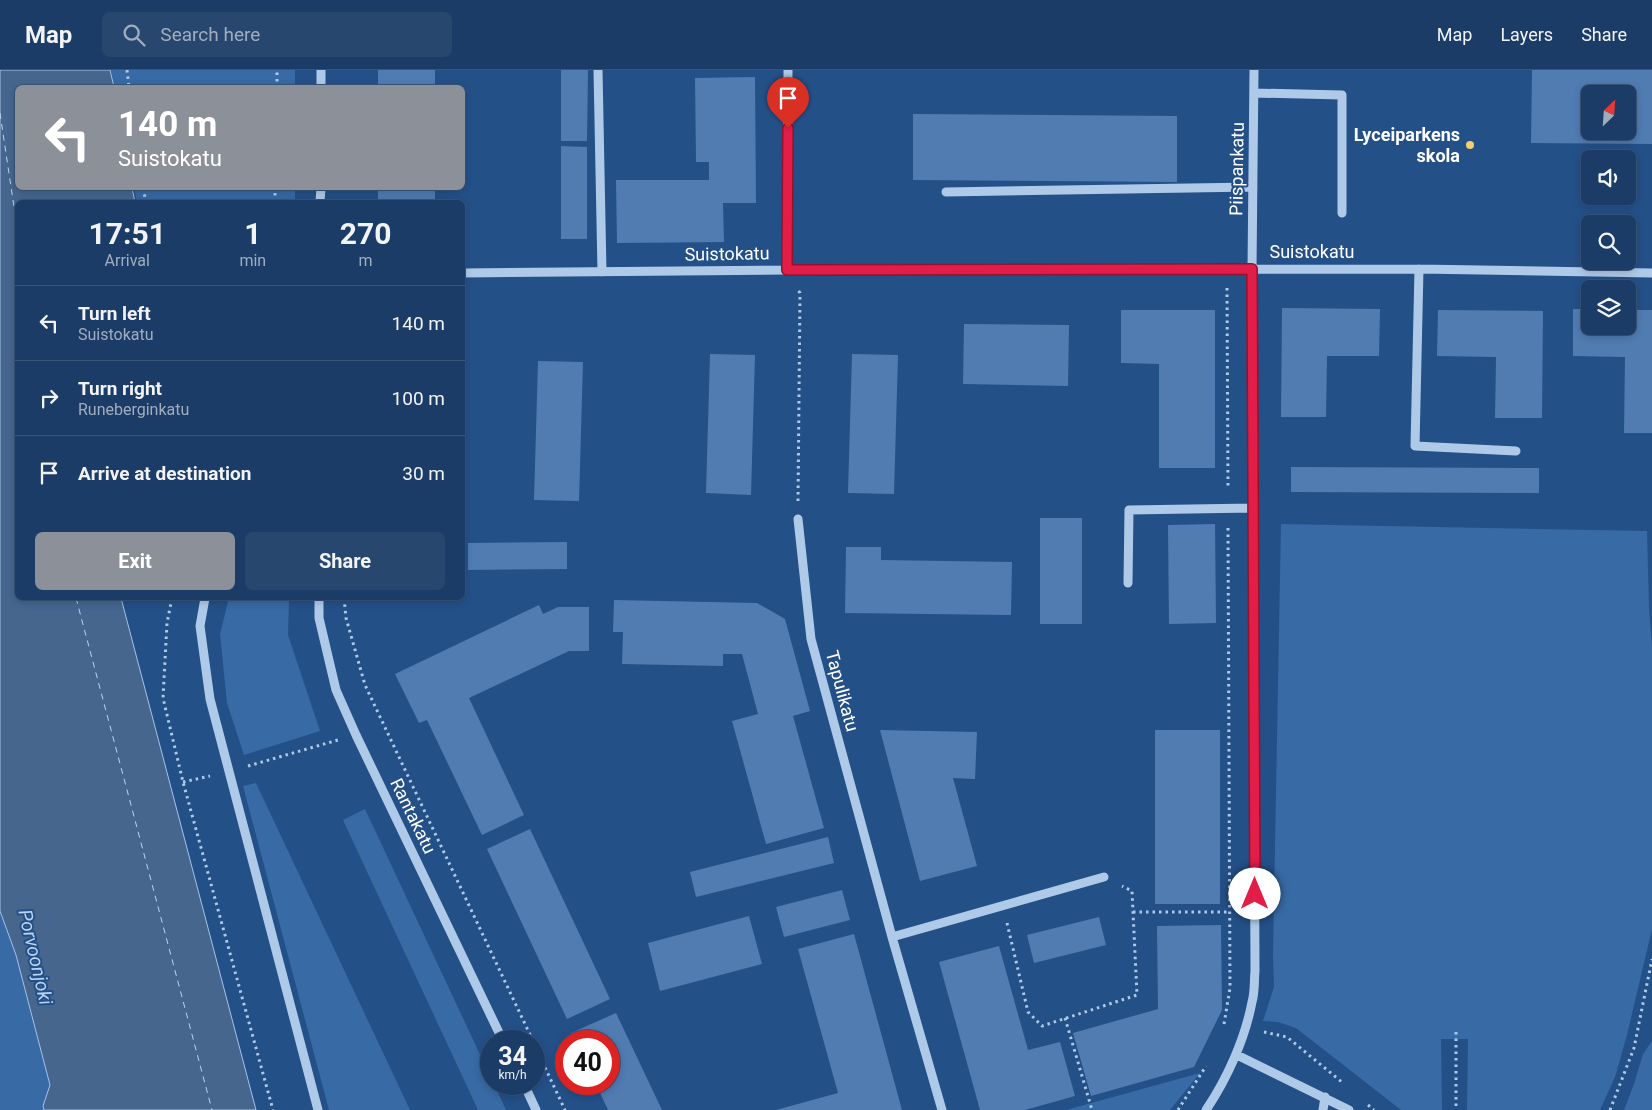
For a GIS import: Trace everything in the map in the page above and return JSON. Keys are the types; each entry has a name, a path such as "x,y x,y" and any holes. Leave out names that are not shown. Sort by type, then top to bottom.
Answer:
{"street":[{"path":"321,70 321,85"},
{"path":"598,70 602,272"},
{"path":"787,270 788,70"},
{"name":"Piispankatu","path":"1206,1110 1237,1055 1252,1002 1255,971 1252,269 1254,70"},
{"path":"1254,93 1342,95 1342,213"},
{"path":"946,192 1253,187"},
{"path":"1420,268 1416,446 1516,451"},
{"name":"Suistokatu","path":"465,273 1420,268 1652,273"},
{"path":"1128,583 1129,510 1253,508"},
{"name":"Tapulikatu","path":"798,519 811,639 892,937 942,1110"},
{"path":"205,600 200,626 210,699 318,1110"},
{"name":"Rantakatu","path":"319,600 320,618 336,690 498,1030"},
{"path":"892,937 1104,877"},
{"path":"1237,1055 1349,1110"},
{"path":"529,1095 536,1110"},
{"path":"1323,1110 1324,1097"}],"path":[{"path":"127,70 129,85"},
{"path":"277,70 277,85"},
{"path":"1227,269 1230,988 1224,1026 1275,1034 1287,1038 1346,1086"},
{"path":"787,270 800,293 798,519"},
{"path":"172,600 167,622 163,698 183,782 273,1110"},
{"path":"344,600 346,618 365,685 527,1030"},
{"path":"183,782 229,772 356,735"},
{"path":"1003,906 1028,1012 1042,1026 1137,994 1132,891 1104,877"},
{"path":"1133,912 1230,912"},
{"path":"1610,1110 1634,1048 1652,959"},
{"path":"1065,1018 1092,1110"},
{"path":"1456,1032 1456,1110"},
{"path":"1178,1110 1209,1063"},
{"path":"545,1068 565,1110"},
{"path":"1367,1104 1374,1110"}],"shaded area":[{"path":"111,70 295,70 295,85 114,85"},
{"path":"134,190 295,190 295,200 137,200"},
{"path":"1281,524 1647,531 1652,647 1652,929 1615,1077 1600,1110 1467,1110 1468,1039 1441,1039 1442,1110 1401,1110 1296,1028 1278,1022 1263,1021 1274,987"},
{"path":"228,600 289,600 288,635 320,731 244,755 227,703 220,634"},
{"path":"256,783 410,1110 329,1110 243,786"},
{"path":"365,809 480,1055 480,1095 499,1095 506,1110 478,1110 343,820"},
{"path":"0,911 16,955 50,1085 43,1105 44,1110 0,1110"},
{"path":"1652,1041 1652,1110 1624,1110 1643,1054"},
{"path":"1200,1073 1170,1110 1066,1110"}],"water":[{"name":"Porvoonjoki","path":"0,70 110,70 114,85 15,85 15,190 132,190 135,200 15,200 15,600 122,600 256,1110 44,1110 43,1106 50,1085 16,955 0,911"}],"building":[{"path":"378,70 435,70 435,85 378,85"},
{"path":"561,70 588,70 587,141 561,141"},
{"path":"1532,70 1652,70 1652,144 1531,143"},
{"path":"755,77 756,203 723,203 724,242 617,243 616,180 709,180 709,162 696,162 695,78"},
{"path":"913,114 1177,116 1177,182 913,180"},
{"path":"561,146 587,147 587,239 561,239"},
{"path":"378,190 435,190 435,200 378,200"},
{"path":"1282,308 1380,309 1379,356 1327,356 1326,417 1281,417"},
{"path":"1573,309 1581,309 1581,335 1636,335 1636,310 1652,310 1652,433 1624,433 1625,357 1573,356"},
{"path":"1121,310 1215,310 1215,468 1159,468 1159,364 1121,363"},
{"path":"1438,310 1543,311 1542,418 1495,418 1496,357 1437,356"},
{"path":"964,324 1069,325 1068,386 963,384"},
{"path":"710,354 755,355 751,495 706,493"},
{"path":"852,354 898,355 894,494 848,493"},
{"path":"538,361 583,362 579,501 534,500"},
{"path":"1291,467 1539,468 1539,493 1291,492"},
{"path":"1040,518 1082,518 1082,624 1040,624"},
{"path":"1215,524 1216,623 1169,624 1168,525"},
{"path":"567,542 567,569 468,570 468,543"},
{"path":"846,547 881,547 881,560 1012,562 1011,615 845,613"},
{"path":"614,600 757,603 785,619 810,711 793,716 824,828 766,844 732,721 758,714 742,654 723,654 723,666 622,664 623,632 613,632"},
{"path":"539,605 543,614 558,607 589,607 589,651 569,651 469,698 524,815 482,835 427,720 419,723 395,674"},
{"path":"880,730 977,732 975,779 953,778 977,866 920,881"},
{"path":"1155,730 1220,730 1220,904 1155,904"},
{"path":"530,829 610,999 567,1019 487,849"},
{"path":"828,837 834,863 696,897 690,872"},
{"path":"842,890 850,920 784,937 776,907"},
{"path":"749,916 762,964 660,991 648,943"},
{"path":"1099,917 1106,945 1034,963 1027,935"},
{"path":"1221,925 1222,1010 1194,1067 1091,1096 1073,1033 1158,1009 1157,926"},
{"path":"854,934 902,1110 776,1110 838,1093 798,949"},
{"path":"999,946 1028,1050 1060,1042 1075,1096 1025,1110 980,1110 939,962"},
{"path":"616,1013 662,1110 608,1110 601,1095 620,1095 620,1030 578,1030"}],"ferry route":[{"path":"0,113 15,214"},
{"path":"77,600 212,1110"}],"place":[{"name":"Lyceiparkens skola","path":"1470,145"}],"route":[{"path":"788,128 787,270 1252,269 1255,894"}]}
